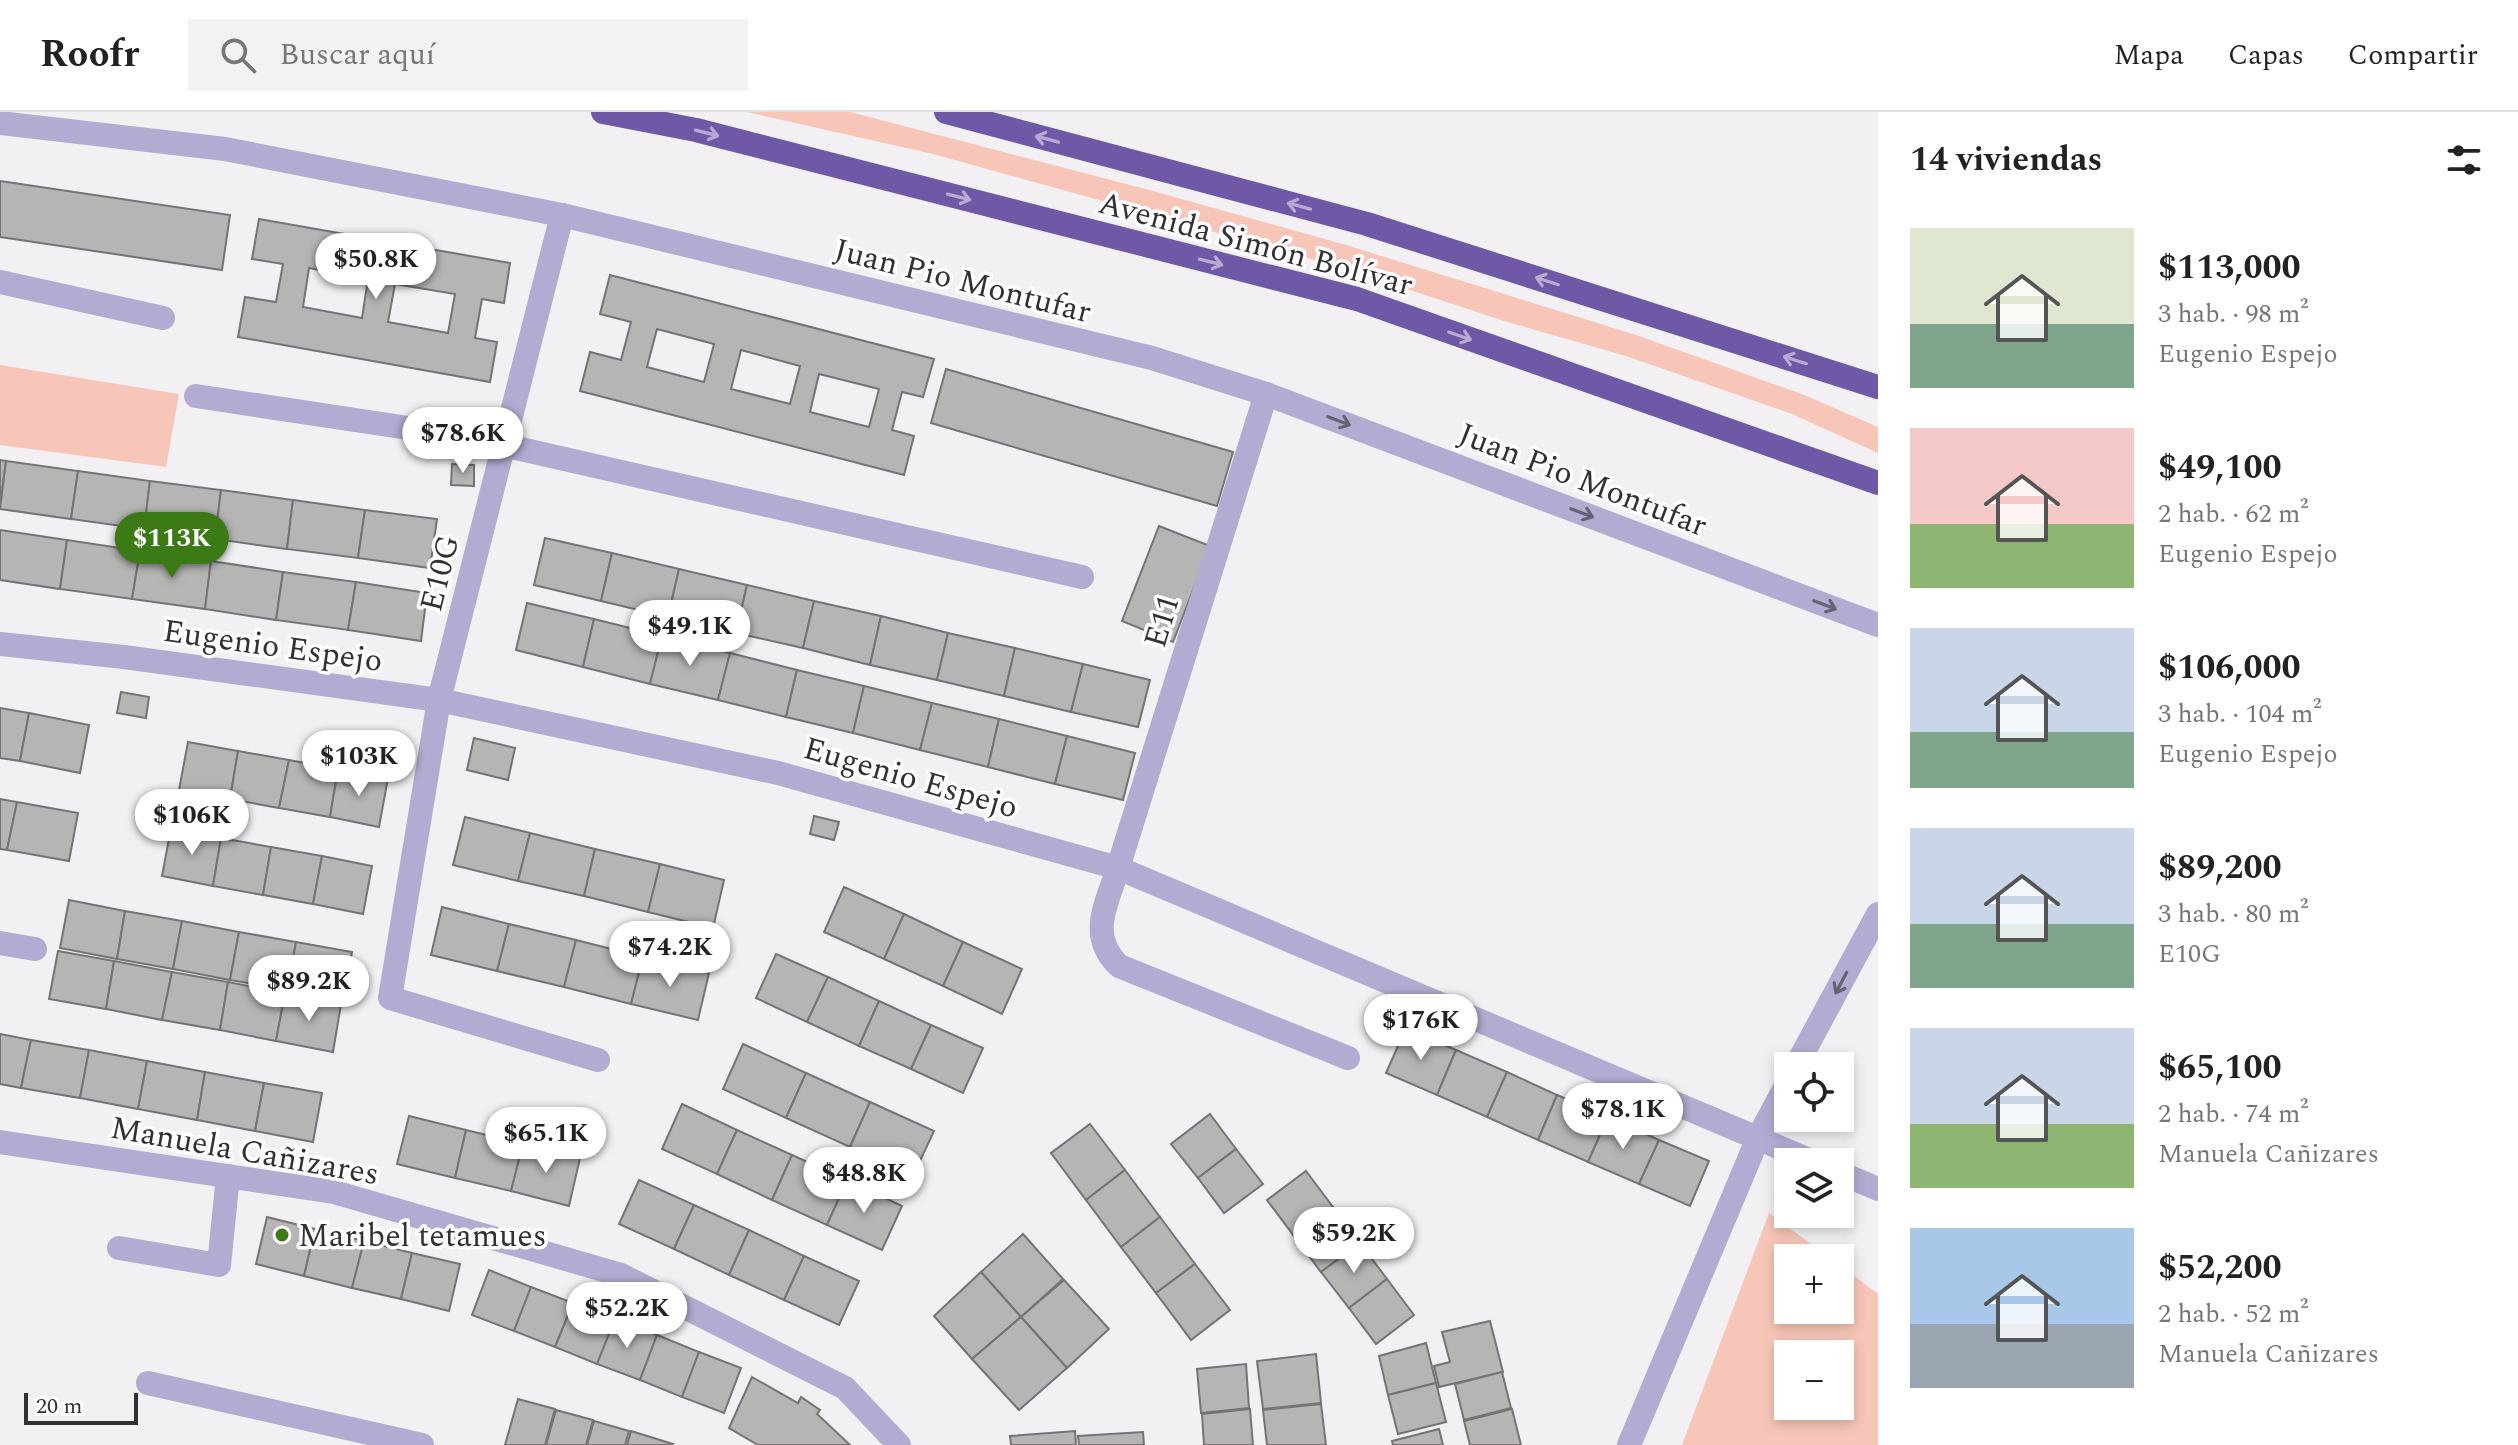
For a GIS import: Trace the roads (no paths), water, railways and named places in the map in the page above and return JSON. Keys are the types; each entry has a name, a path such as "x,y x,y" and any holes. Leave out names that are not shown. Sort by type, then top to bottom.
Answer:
{"highway":[{"name":"Avenida Simón Bolívar","path":"603,112 696,130 1357,299 1878,483"},
{"name":"Avenida Simón Bolívar","path":"946,112 1367,224 1878,387"}],"street":[{"name":"Juan Pio Montufar","path":"0,123 225,149 562,215 1152,358 1266,394 1878,625"},
{"name":"E10G","path":"562,215 439,700 390,998 598,1060"},
{"path":"0,282 163,318"},
{"name":"E11","path":"1266,394 1118,868 1101,925 1101,937 1104,948 1119,966 1348,1058"},
{"path":"196,396 504,444 1082,577"},
{"name":"Eugenio Espejo","path":"0,644 124,657 439,700 778,773 1118,868 1781,1148"},
{"path":"1804,1052 1878,914"},
{"path":"0,943 35,949"},
{"path":"1629,1445 1758,1138 1774,1108"},
{"name":"Manuela Cañizares","path":"0,1142 334,1192 621,1275 845,1388 899,1445"},
{"path":"119,1248 219,1265 228,1176"},
{"path":"1854,1179 1878,1189"},
{"path":"148,1383 422,1445"}],"place":[{"name":"Maribel tetamues","path":"282,1235"}]}
